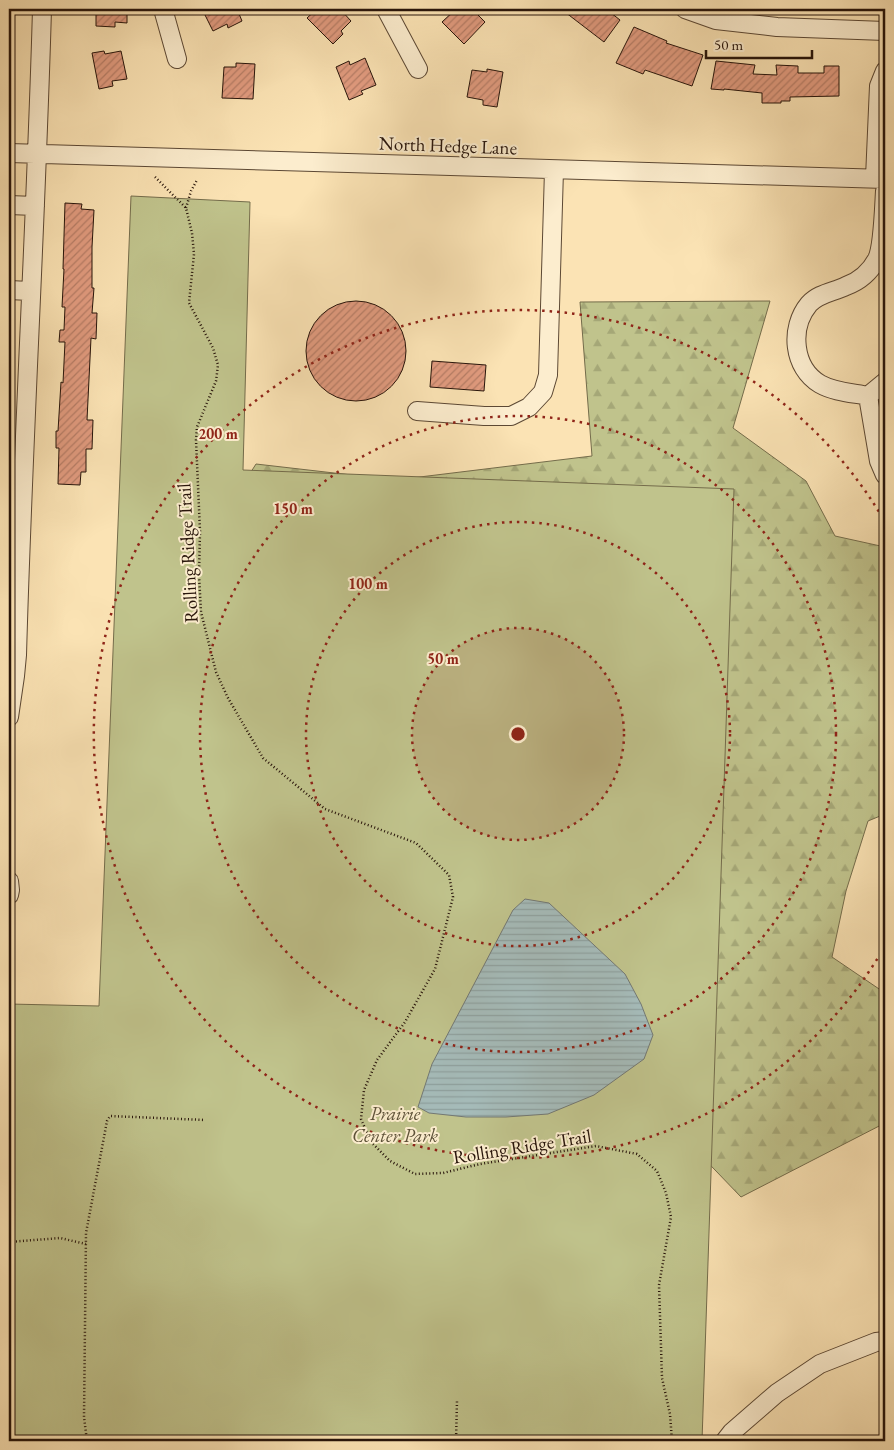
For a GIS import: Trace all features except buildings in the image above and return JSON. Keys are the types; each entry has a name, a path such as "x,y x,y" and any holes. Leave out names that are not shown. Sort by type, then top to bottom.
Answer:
{"street":[{"path":"9,717 17,655 15,487 17,392 30,291 38,154 42,9"},
{"path":"163,9 176,60"},
{"path":"386,9 418,69"},
{"path":"685,9 716,20 777,27 885,31"},
{"path":"885,71 879,86 883,228 878,257 865,276 846,286 827,292 810,304 799,323 796,347 804,369 820,384 840,391 868,396 885,382"},
{"name":"North Hedge Lane","path":"9,153 554,170 882,183"},
{"path":"418,411 510,416 528,407 543,392 548,375 554,170"},
{"path":"9,205 35,206"},
{"path":"9,290 30,291"},
{"path":"868,396 879,460 885,475"},
{"path":"9,881 9,895"},
{"path":"725,1441 732,1432 777,1393 820,1364 876,1342 885,1341"}],"path":[{"path":"156,177 186,208 191,191 197,180"},
{"name":"Rolling Ridge Trail","path":"186,208 192,233 194,254 190,303 213,348 218,365 216,381 197,427 196,440 201,612 216,672 228,698 263,758 325,809 416,843 449,875 452,897 435,969 405,1022 377,1060 364,1090 361,1118 371,1142 390,1161 415,1174 443,1173 480,1164 596,1146 637,1154 657,1171 666,1193 671,1218 658,1285 662,1378 670,1414 672,1441"},
{"path":"87,1441 84,1417 86,1233 107,1121 110,1116 205,1120"},
{"path":"9,1242 60,1238 86,1244"},
{"path":"456,1441 457,1402"}],"green space":[{"name":"Prairie Center Park","path":"131,196 250,202 243,470 734,489 702,1441 9,1441 9,1004 99,1006"},
{"path":"770,301 733,428 806,481 835,536 885,547 885,814 868,821 846,891 832,957 885,993 885,1123 741,1197 665,1118 233,500 256,464 395,480 592,456 580,302"}],"water":[{"path":"525,899 549,903 625,974 641,1004 653,1035 644,1059 594,1095 548,1114 466,1117 429,1113 418,1107 432,1064 513,910"}]}
